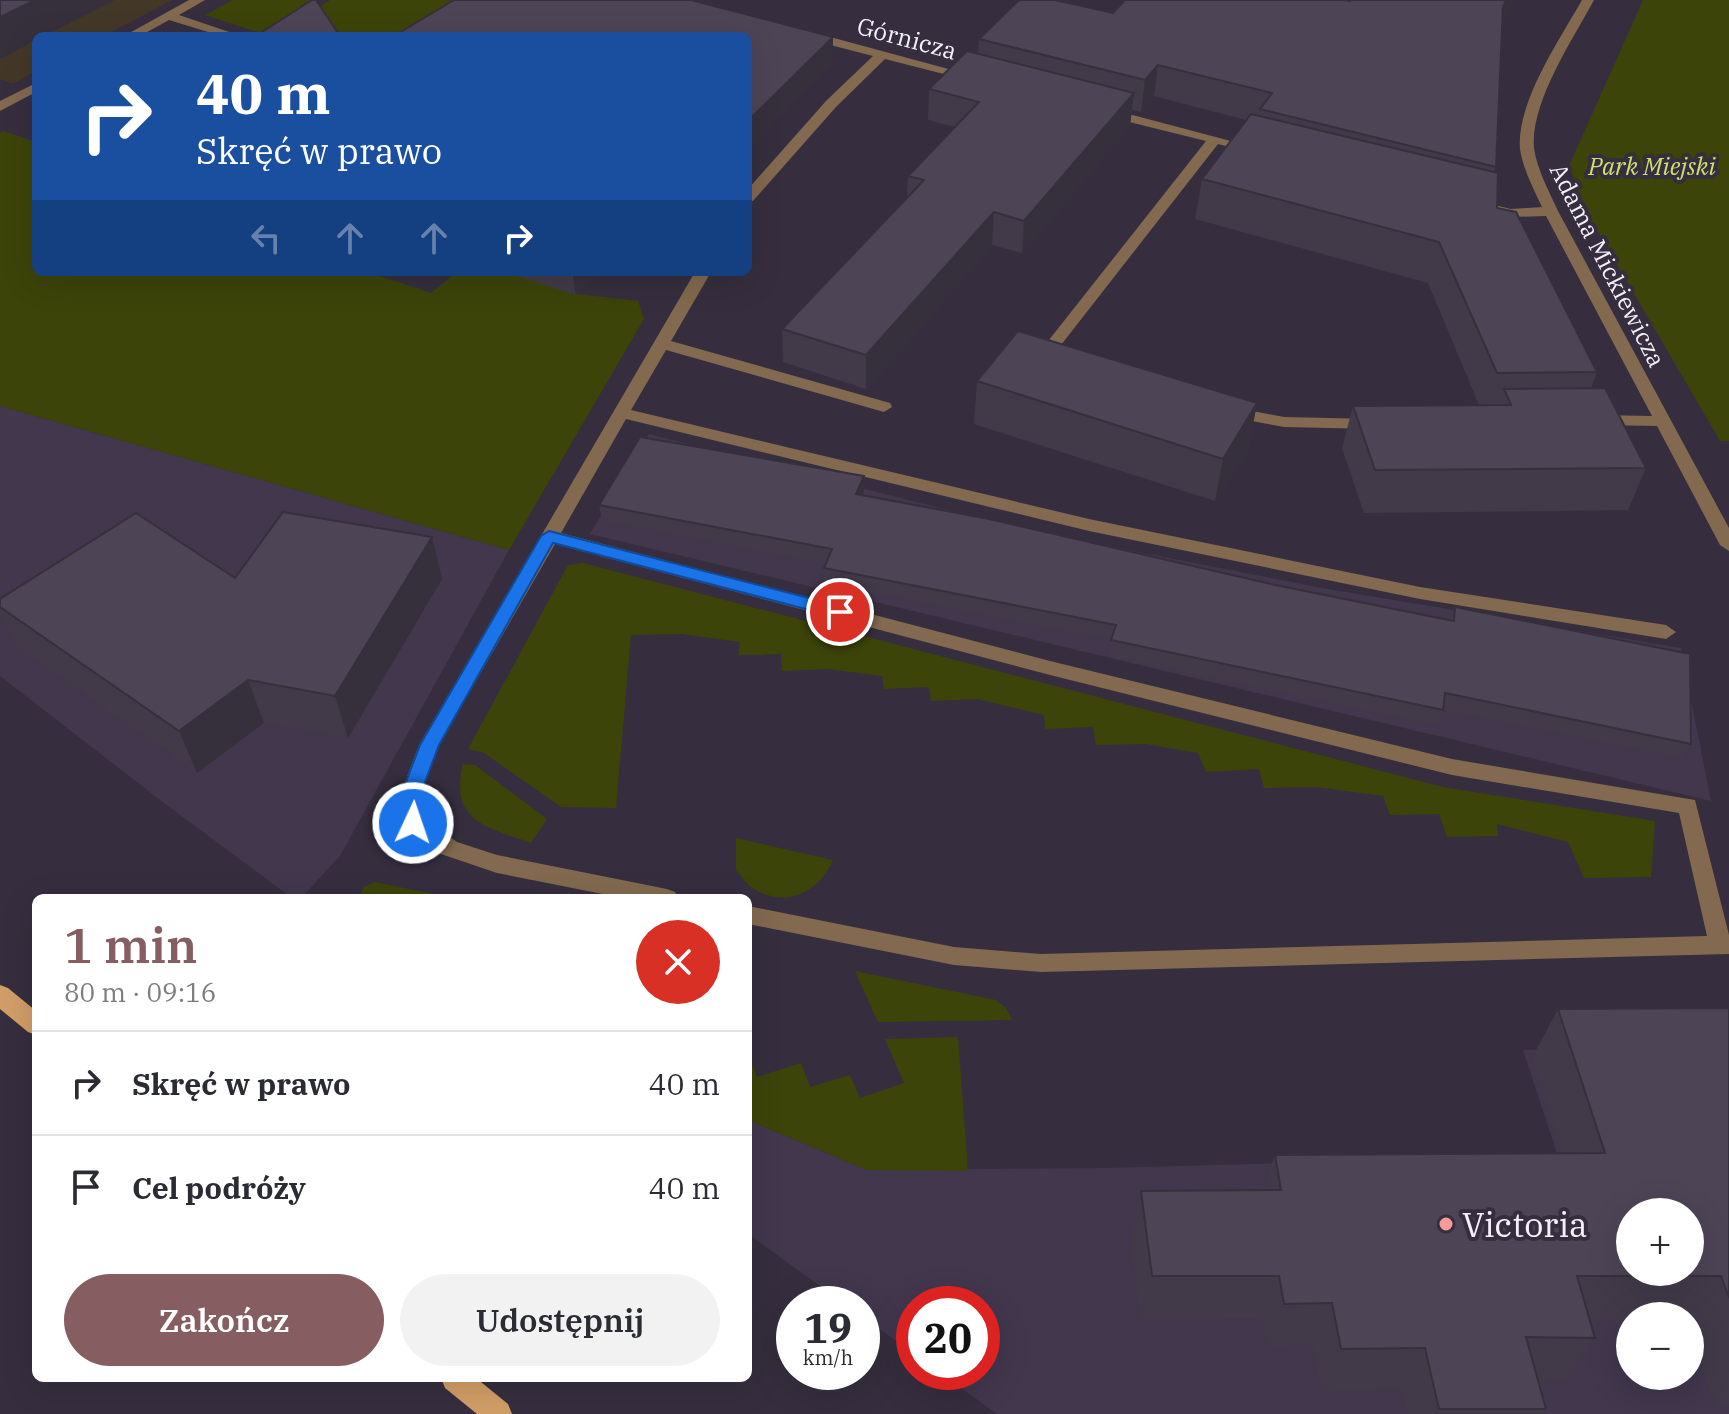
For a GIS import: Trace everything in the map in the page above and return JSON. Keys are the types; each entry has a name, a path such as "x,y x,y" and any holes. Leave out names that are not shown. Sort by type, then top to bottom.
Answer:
{"main road":[{"path":"0,995 32,1022"},
{"path":"460,1382 498,1414"}],"street":[{"path":"138,32 199,0"},
{"name":"Adama Mickiewicza","path":"1588,0 1531,115 1526,140 1530,166 1661,421 1729,545"},
{"path":"168,16 222,32"},
{"name":"Górnicza","path":"795,32 988,81"},
{"path":"752,193 812,124 882,54"},
{"path":"0,107 32,89"},
{"path":"1094,109 1276,155"},
{"path":"1089,367 1059,358 1053,345 1214,140"},
{"path":"1472,204 1511,213 1551,211"},
{"path":"647,894 497,864 449,848 413,823 415,782 429,745 701,276"},
{"path":"659,344 884,407"},
{"path":"1222,409 1251,418 1325,425 1388,424"},
{"path":"621,413 1089,525 1420,593 1666,632"},
{"path":"1577,420 1661,421"},
{"path":"549,536 1050,668 1452,767 1688,806 1724,945 1041,963 954,956 752,916"}],"shaded area":[{"path":"0,0 172,0 112,32 32,32 32,73 13,84 0,79"},
{"path":"0,406 509,550 340,856 305,894 287,894 0,676"},
{"path":"649,434 1027,530 1322,588 1681,648 1711,801 590,534"},
{"path":"1729,1045 1729,1414 997,1414 964,1390 1000,1390 1000,1286 896,1286 896,1341 880,1329 880,1286 820,1286 752,1237 752,1122 867,1170 1104,1168 1558,1156 1523,1050"}],"green space":[{"path":"233,0 312,0 263,32 205,15"},
{"path":"330,0 473,0 422,32 281,32"},
{"name":"Park Miejski","path":"1643,0 1729,0 1729,441 1720,441 1586,211 1569,166"},
{"path":"3,131 32,141 32,276 379,276 431,293 452,276 521,276 578,294 638,301 644,319 509,550 0,406 0,133"},
{"path":"583,563 1443,787 1655,821 1651,877 1584,878 1568,842 1497,824 1498,836 1447,837 1439,814 1390,815 1383,796 1317,787 1264,788 1259,769 1206,772 1198,753 1146,744 1096,745 1093,727 1045,729 1044,715 977,699 931,701 929,687 884,689 882,676 828,669 782,671 781,654 738,655 740,642 681,634 631,635 616,808 561,807 484,753 468,749 568,565"},
{"path":"463,764 475,765 547,819 531,843 486,826 466,810 460,783"},
{"path":"736,838 833,860 810,889 789,897 766,895 751,887 736,870"},
{"path":"375,882 434,894 361,894 364,887"},
{"path":"855,971 996,1000 1006,1008 1012,1020 878,1022"},
{"path":"958,1037 968,1171 867,1170 752,1122 752,1064 757,1077 801,1063 810,1087 850,1075 860,1098 904,1083 885,1039"}],"building":[{"path":"0,0 35,0 0,17"},
{"path":"316,0 337,32 262,32"},
{"path":"454,0 691,0 833,37 752,117 752,32 401,32"},
{"path":"1019,0 1055,0 1113,13 1125,0 1506,0 1503,7 1496,167 1260,109 1272,93 1158,65 1145,80 979,39"},
{"path":"967,51 1134,93 1024,221 994,212 866,355 782,329 924,180 908,176 979,102 929,89"},
{"path":"1251,114 1498,173 1497,208 1516,212 1597,372 1497,373 1439,242 1202,179"},
{"path":"1018,331 1257,403 1223,459 977,381"},
{"path":"1605,388 1646,468 1375,470 1353,406 1511,405 1504,389"},
{"path":"640,437 864,476 856,494 989,519 1280,586 1454,621 1455,607 1690,654 1691,744 1445,693 1443,710 1111,640 1116,625 824,568 832,549 599,505"},
{"path":"283,512 432,537 335,696 248,680 179,731 0,607 0,599 136,513 235,578"},
{"name":"Victoria","path":"1729,1008 1729,1298 1721,1276 1704,1276 1704,1198 1616,1198 1616,1276 1577,1276 1595,1338 1526,1337 1546,1409 1439,1409 1425,1348 1341,1349 1332,1303 1284,1304 1279,1276 1152,1276 1141,1191 1281,1190 1275,1155 1605,1153 1558,1009"}],"place":[{"name":"Victoria","path":"1446,1224"}],"route":[{"path":"413,823 415,782 429,745 549,536 840,612"}]}
